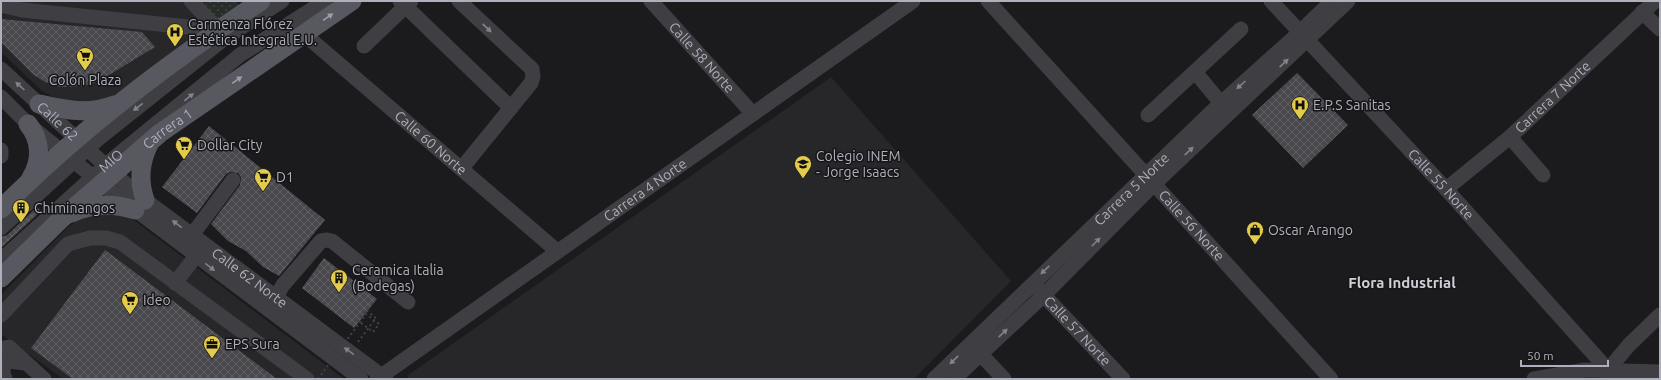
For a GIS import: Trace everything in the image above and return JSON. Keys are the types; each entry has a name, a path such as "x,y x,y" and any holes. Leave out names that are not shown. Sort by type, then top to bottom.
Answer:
{"main road":[{"path":"1,209 30,180 68,156 121,102 218,30 261,1"},
{"name":"Carrera 1","path":"1,278 104,175 149,144 160,133 352,1"},
{"path":"39,104 66,111 83,112 105,108 121,102"},
{"path":"28,124 36,136 39,150 37,165 30,180"},
{"path":"60,219 78,210 96,206 140,205 142,161 149,144"}],"street":[{"path":"191,1 218,30"},
{"name":"MIO","path":"82,143 225,38 282,1"},
{"name":"MIO","path":"1,260 104,175 240,55 325,1"},
{"path":"459,1 532,69 533,77 531,83 462,168"},
{"name":"Calle 58 Norte","path":"650,1 753,114"},
{"name":"Carrera 4 Norte","path":"381,378 557,251 913,1"},
{"name":"Calle 56 Norte","path":"988,1 1331,379"},
{"name":"Calle 55 Norte","path":"1272,1 1446,189 1608,370"},
{"name":"Carrera 5 Norte","path":"954,379 976,349 1032,283 1150,179 1304,36 1332,1"},
{"name":"Carrera 5 Norte","path":"934,379 976,349 1044,295 1221,103 1348,1"},
{"name":"Carrera 7 Norte","path":"1446,189 1510,137 1655,1"},
{"path":"364,46 405,3 511,108"},
{"path":"1,4 22,5 218,30"},
{"path":"1642,12 1660,29"},
{"path":"1148,115 1241,28"},
{"name":"Calle 60 Norte","path":"304,34 557,251"},
{"name":"Calle 62","path":"1,69 82,143 104,175"},
{"path":"1195,72 1221,103"},
{"name":"Calle 62","path":"1,98 28,124 68,156 104,175"},
{"path":"1510,137 1544,175"},
{"path":"1,150 1,156"},
{"path":"1,228 68,156"},
{"name":"Calle 62 Norte","path":"104,175 140,205 196,256 360,379"},
{"path":"192,235 233,180"},
{"name":"Calle 62 Norte","path":"140,205 192,235 276,297 381,378"},
{"path":"1,315 68,244 90,238 106,238 120,242 307,379"},
{"path":"276,297 284,285 321,241 327,240 332,241 408,302"},
{"path":"175,283 196,256"},
{"name":"Calle 57 Norte","path":"1032,283 1123,379"},
{"path":"1608,370 1629,345 1660,315"},
{"path":"1,350 9,347 44,379"},
{"path":"976,349 1004,379"},
{"path":"5,379 2,371 3,366 8,361 26,363"},
{"path":"1534,379 1585,375 1608,370 1660,372"}],"path":[{"path":"318,379 366,314 379,324 373,332 364,325 358,321 366,310 376,318 356,344"}],"shaded area":[{"name":"Colón Plaza","path":"1,1 183,1 207,27 115,96 98,104 58,100 42,91 1,52"},
{"path":"191,1 236,1 244,12 218,30"},
{"name":"Colegio INEM - Jorge Isaacs","path":"831,77 1011,281 914,379 410,379 407,376"},
{"name":"Ideo","path":"96,214 124,215 135,221 344,379 63,379 1,334 1,295 69,226 82,218"}],"building":[{"path":"1,19 142,32 155,47 99,81 85,86 60,87 45,82 34,75 1,42"},
{"name":"E.P.S Sanitas","path":"1297,73 1348,125 1303,168 1252,115"},
{"name":"D1","path":"209,126 325,220 279,276 263,267 246,251 228,241 211,224 240,185 241,177 238,173 230,172 226,174 197,213 162,187"},
{"path":"37,207 41,211 1,248 1,237 7,235"},
{"path":"105,250 277,379 73,379 31,348"},
{"name":"Ceramica Italia (Bodegas)","path":"324,258 377,299 354,328 302,288"}],"place":[{"name":"Carmenza Flórez Estética Integral E.U.","path":"175,47"},
{"name":"Colón Plaza","path":"85,71"},
{"name":"E.P.S Sanitas","path":"1300,120"},
{"name":"Dollar City","path":"184,160"},
{"name":"Colegio INEM - Jorge Isaacs","path":"803,179"},
{"name":"D1","path":"263,192"},
{"name":"Chiminangos","path":"21,223"},
{"name":"Oscar Arango","path":"1255,245"},
{"name":"Ceramica Italia (Bodegas)","path":"339,293"},
{"name":"Ideo","path":"130,315"},
{"name":"EPS Sura","path":"212,359"}],"district":[{"name":"Flora Industrial","path":"1402,283"}]}
